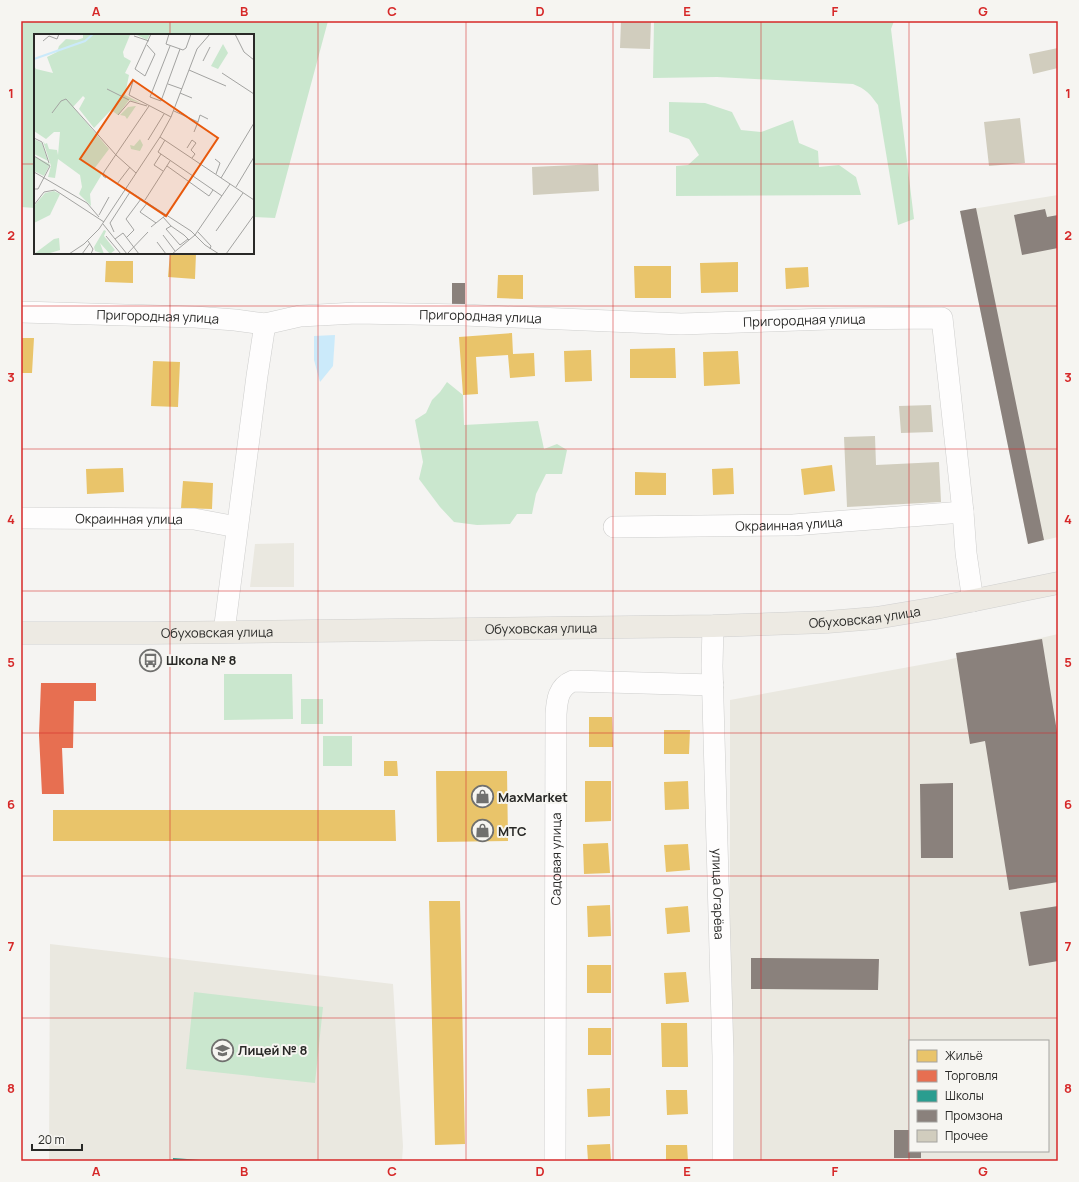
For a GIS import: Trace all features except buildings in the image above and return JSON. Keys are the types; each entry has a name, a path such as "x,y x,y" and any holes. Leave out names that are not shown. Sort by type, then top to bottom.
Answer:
{"main road":[{"name":"Обуховская улица","path":"21,633 713,626 827,622 876,618 974,601 1058,583"}],"street":[{"name":"Пригородная улица","path":"21,312 195,317 265,324 300,316 356,314 464,315 681,324 828,319 942,318 963,512"},
{"path":"224,632 265,324"},
{"path":"963,512 966,553 974,601"},
{"name":"Окраинная улица","path":"614,527 793,525 963,512"},
{"name":"Окраинная улица","path":"21,518 194,519 237,527"},
{"name":"улица Огарёва","path":"713,626 712,666 722,1056 723,1161"},
{"name":"Садовая улица","path":"555,1161 556,714 559,692 564,686 573,681 713,685"}],"shaded area":[{"path":"1058,195 1058,537 1028,544 960,211"},
{"path":"294,543 294,587 250,587 255,544"},
{"path":"1058,634 1058,1161 730,1161 730,700 947,660"},
{"name":"Лицей № 8","path":"50,944 393,984 403,1146 402,1161 49,1161"}],"green space":[{"path":"21,21 328,21 275,218 254,217 254,34 34,34 34,208 21,207"},
{"path":"654,21 894,21 891,29 914,219 898,225 878,105 865,90 853,84 717,77 653,78"},
{"path":"669,102 705,103 732,112 741,130 761,132 793,120 799,143 818,151 819,167 839,165 856,177 861,195 676,196 676,166 688,165 699,155 689,139 669,132"},
{"path":"447,382 463,395 464,425 538,421 544,449 557,444 567,450 562,474 546,474 536,494 532,514 517,514 510,524 477,525 454,522 440,507 419,479 423,462 415,420 426,413 432,400"},
{"path":"224,674 292,674 293,719 224,720"},
{"path":"301,699 323,699 323,724 301,724"},
{"path":"323,736 352,736 352,766 323,766"},
{"path":"194,992 323,1007 315,1083 186,1069"}],"water":[{"path":"335,335 333,366 320,382 314,360 314,336"}],"place":[{"name":"Школа № 8","path":"151,660"},
{"name":"MaxMarket","path":"483,797"},
{"name":"МТС","path":"482,831"},
{"name":"Лицей № 8","path":"223,1050"}]}
